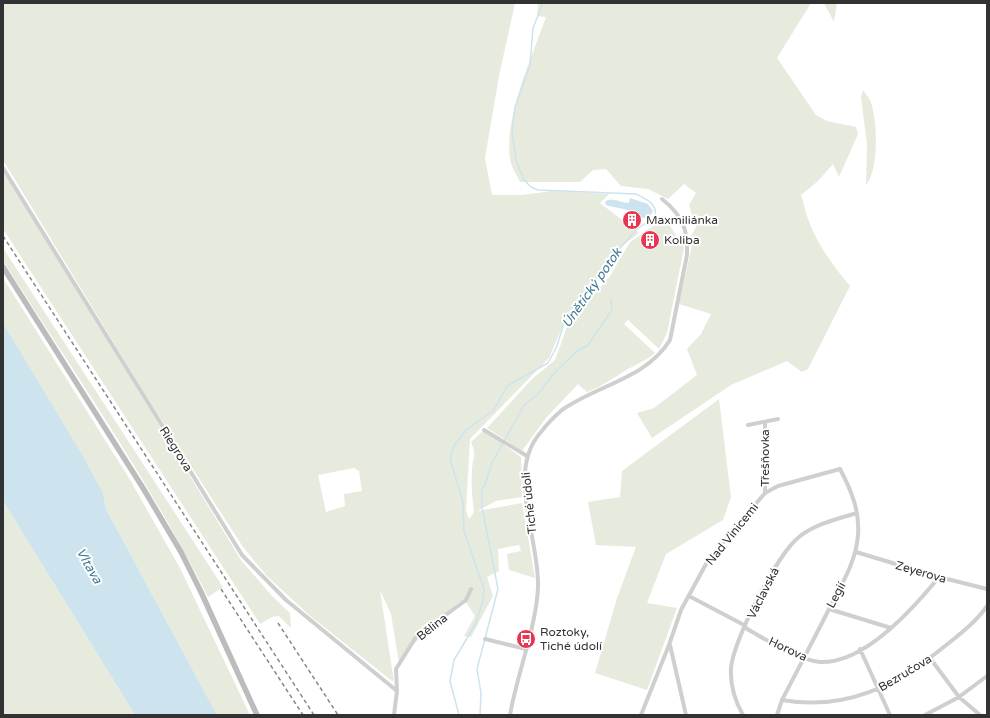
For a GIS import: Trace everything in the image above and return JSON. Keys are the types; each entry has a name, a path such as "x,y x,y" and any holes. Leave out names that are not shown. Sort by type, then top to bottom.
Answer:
{"main road":[{"path":"3,267 173,539 201,592 257,715"}],"street":[{"name":"Riegrova","path":"3,168 242,555 286,600 397,691"},
{"name":"Tiché údolí","path":"510,715 514,688 526,649 538,588 525,484 525,467 527,456 540,432 561,411 637,372 664,351 670,340 675,323 687,243 686,232 680,216 662,199"},
{"name":"Třešňovka","path":"748,425 778,420"},
{"name":"Třešňovka","path":"765,422 766,493"},
{"path":"484,430 527,456"},
{"name":"Nad Vinicemi","path":"641,715 669,645 681,610 706,564 766,493 778,486 840,469"},
{"name":"Legií","path":"777,715 782,700 845,579 856,552 858,534 857,513 852,492 840,469"},
{"name":"Václavská","path":"743,715 736,702 731,669 735,653 768,579 786,550 810,529 857,513"},
{"name":"Zeyerova","path":"856,552 939,578 987,589"},
{"name":"Horova","path":"689,596 804,658 819,662 831,661 860,649 891,628 918,604 939,578"},
{"name":"Bělina","path":"397,691 396,669 416,637 466,600 471,589"},
{"name":"Bezručova","path":"782,700 813,703 838,701 878,690 930,658 975,621 987,606"},
{"path":"829,608 891,628"},
{"path":"485,639 526,649"},
{"path":"669,645 686,715"},
{"path":"860,649 890,715"},
{"path":"930,658 959,697 980,715"},
{"path":"925,715 959,697 987,676"},
{"path":"394,715 397,691"}],"shaded area":[{"path":"3,3 515,3 499,76 485,158 492,195 523,195 551,191 609,194 600,203 639,233 616,251 564,323 549,358 470,439 466,510 469,519 474,512 472,496 472,465 474,454 471,442 484,430 521,457 522,497 496,501 477,511 522,503 535,578 509,570 507,554 521,551 519,545 498,549 499,571 487,577 493,596 471,637 464,636 475,616 466,602 459,602 406,651 399,663 391,614 380,590 394,680 392,681 309,615 266,575 243,547 146,396 3,160","holes":["354,468 359,471 362,491 344,494 345,506 326,512 318,475"]},
{"path":"538,3 811,3 777,58 816,115 827,121 856,127 858,134 839,177 833,164 818,181 801,195 810,225 815,235 831,262 850,286 808,369 802,372 787,361 731,385 652,438 637,413 654,408 697,375 687,349 701,334 711,314 679,304 692,245 691,236 696,227 689,205 696,193 684,184 668,199 648,189 621,186 606,169 593,170 580,182 520,182 510,159 509,142 511,125 520,87 546,17 537,16"},
{"path":"824,3 837,3 834,22"},
{"path":"863,90 870,100 873,108 876,131 873,168 866,185 867,144 861,97"},
{"path":"3,171 241,560 272,596 290,613 291,628 279,616 272,617 260,624 3,229"},
{"path":"665,218 684,248 667,333 659,349 628,320 624,324 655,353 593,390 587,392 578,384 546,418 522,451 487,428 532,379 555,360 567,327 573,318 610,276 630,242"},
{"path":"3,248 223,587 208,597 185,553 136,468 3,261"},
{"path":"3,278 129,478 180,568 250,715 217,715 106,509 103,493 3,323"},
{"path":"719,399 731,497 723,520 666,554 647,603 677,608 647,690 595,673 617,598 636,547 596,545 588,502 620,497 622,471"},
{"path":"3,501 135,715 3,715"}],"water":[{"path":"630,198 648,204 653,211 651,215 646,218 640,218 634,212 606,205 605,202 607,200 613,200 629,203"},
{"name":"Vltava","path":"3,323 81,453 103,493 106,509 217,715 135,715 3,501"}],"waterway":[{"name":"Únětický potok","path":"459,715 450,681 454,660 476,623 483,600 484,589 464,531 463,502 450,459 454,446 466,430 494,410 507,386 548,363 557,346 564,323 613,256 637,229 655,217 655,209 653,205 636,194 538,190 531,187 524,180 516,160 512,131 515,107 530,65 533,28 543,3"},
{"path":"480,715 481,693 477,669 498,589 482,507 482,488 485,485 492,463 524,405 537,395 557,370 576,352 588,345 612,310 611,300"}],"railway":[{"path":"3,236 314,715"},
{"path":"221,589 303,715"},
{"path":"278,623 338,715"}],"place":[{"name":"Maxmiliánka","path":"632,220"},
{"name":"Koliba","path":"650,240"},
{"name":"Roztoky, Tiché údolí","path":"526,639"}]}
